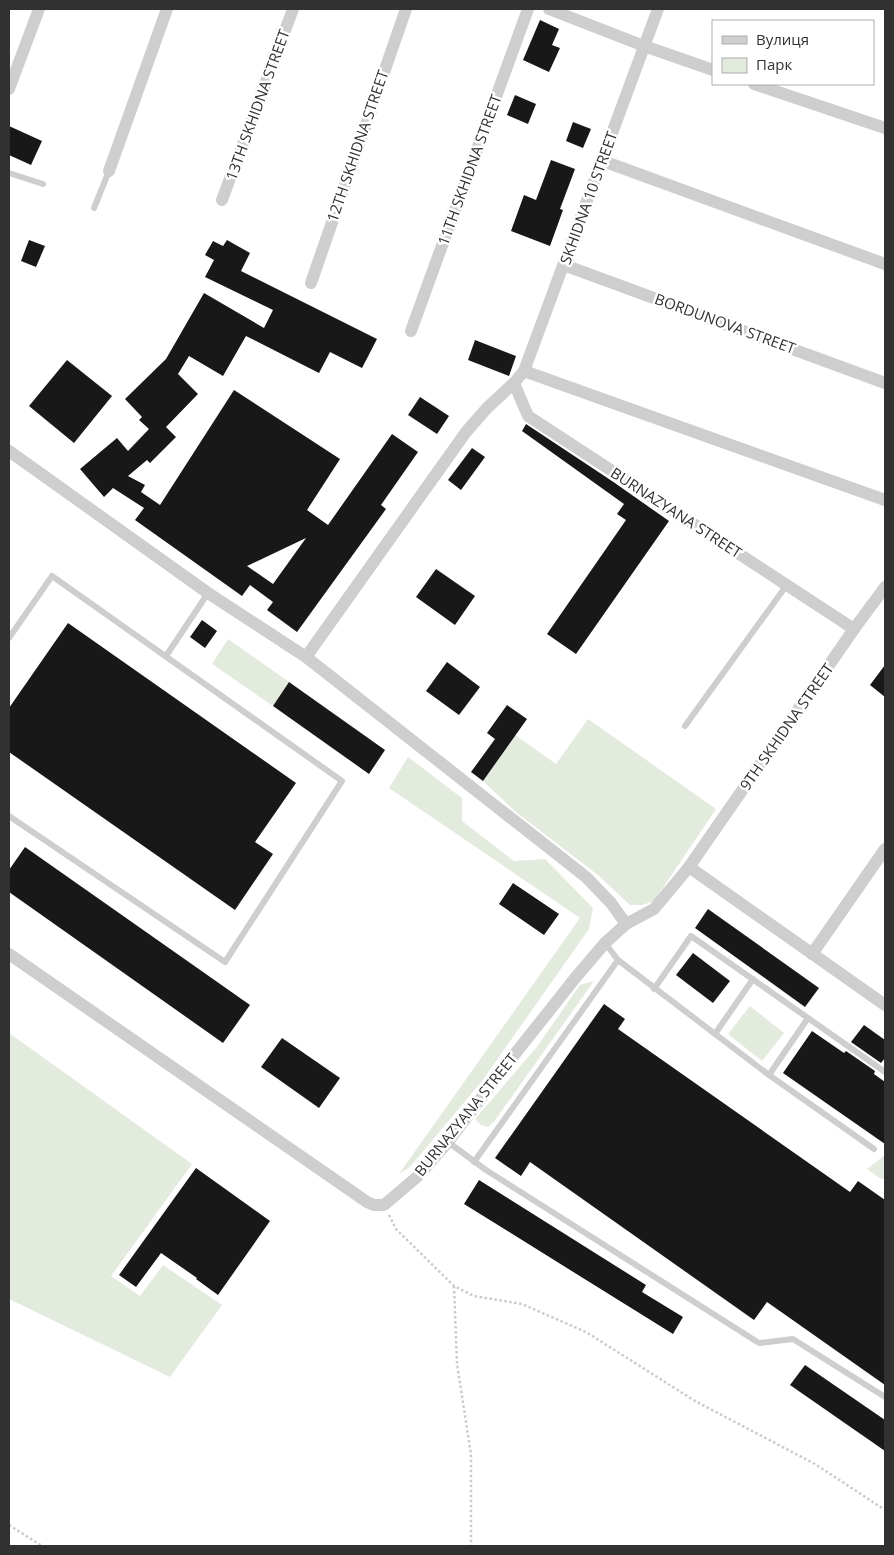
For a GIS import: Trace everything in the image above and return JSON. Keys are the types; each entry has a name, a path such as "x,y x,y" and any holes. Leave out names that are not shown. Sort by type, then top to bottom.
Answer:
{"street":[{"path":"9,89 39,9"},
{"path":"109,171 167,9"},
{"name":"13TH SKHIDNA STREET","path":"222,200 293,9"},
{"name":"12TH SKHIDNA STREET","path":"310,283 406,9"},
{"name":"11TH SKHIDNA STREET","path":"411,331 528,9"},
{"path":"549,9 644,46 712,70"},
{"name":"SKHIDNA 10 STREET","path":"306,657 466,432 524,371 658,9"},
{"path":"757,85 885,128"},
{"path":"602,161 885,264"},
{"name":"BORDUNOVA STREET","path":"564,265 885,383"},
{"path":"524,371 885,500"},
{"name":"BURNAZYANA STREET","path":"514,383 528,416 854,629"},
{"path":"9,451 208,593 306,657 586,877 611,903 626,924"},
{"name":"9TH SKHIDNA STREET","path":"689,867 885,587"},
{"path":"812,954 885,849"},
{"path":"689,867 885,1005"},
{"name":"BURNAZYANA STREET","path":"384,1205 417,1177 448,1142 507,1064 605,943 626,924 654,909 689,867"},
{"path":"9,954 367,1202 374,1205 384,1205"}],"lane":[{"path":"94,208 109,171"},
{"path":"9,174 43,184"},
{"path":"9,638 52,576 342,781 225,962 9,816"},
{"path":"685,726 786,586"},
{"path":"166,656 208,593"},
{"path":"654,989 691,936 885,1072"},
{"path":"605,943 618,960 654,989 769,1075 874,1149"},
{"path":"474,1162 618,960"},
{"path":"715,1034 752,979"},
{"path":"769,1075 808,1018"},
{"path":"448,1142 502,1181 760,1343 793,1339 885,1397"}],"path":[{"path":"384,1205 396,1229 454,1286 474,1296 522,1304 586,1332 695,1401 815,1464 885,1510"},
{"path":"454,1286 457,1364 471,1454 471,1546"},
{"path":"9,1525 42,1546"}],"green space":[{"path":"228,639 289,682 273,706 212,664"},
{"path":"588,719 716,809 654,901 642,905 630,905 598,875 517,813 483,781 515,735 556,764"},
{"path":"408,757 462,798 462,821 514,861 545,859 593,908 589,929 482,1081 410,1167 399,1174 580,918 389,788"},
{"path":"594,981 493,1123 488,1127 481,1125 475,1119 536,1048 580,985"},
{"path":"750,1006 784,1033 762,1061 728,1034"},
{"path":"9,1033 192,1164 111,1276 140,1296 163,1265 222,1305 170,1377 9,1299"},
{"path":"885,1155 885,1178 881,1179 867,1169"}],"building":[{"path":"540,20 559,29 552,45 560,48 549,72 523,60"},
{"path":"515,95 536,104 528,124 507,115"},
{"path":"573,122 591,129 583,148 566,141"},
{"path":"9,126 42,141 31,165 9,155"},
{"path":"551,160 575,169 560,209 563,210 550,246 511,231 524,195 536,200"},
{"path":"29,240 45,246 36,267 21,261"},
{"path":"227,240 250,253 241,271 377,339 362,368 330,352 319,373 246,336 223,376 189,356 178,374 198,394 166,427 176,437 150,463 147,460 128,476 145,485 141,492 160,505 234,390 340,459 307,510 328,525 392,434 418,452 381,505 386,509 297,632 267,610 273,602 250,585 242,596 135,520 144,508 113,488 104,497 80,469 117,438 128,451 149,429 139,420 142,417 125,399 166,359 204,293 264,328 273,310 205,277 214,260 205,255 213,241 223,246","holes":["306,538 273,584 247,566"]},
{"path":"475,340 516,356 509,376 468,360"},
{"path":"67,360 112,396 74,443 29,406"},
{"path":"420,397 449,416 437,434 408,415"},
{"path":"526,424 669,521 576,654 547,634 626,520 617,514 624,504 522,431"},
{"path":"472,448 485,457 461,490 448,480"},
{"path":"436,569 475,596 455,625 416,597"},
{"path":"202,620 217,631 205,648 190,637"},
{"path":"68,623 296,783 255,842 273,854 235,910 9,752 9,708"},
{"path":"447,662 480,687 459,715 426,691"},
{"path":"885,665 885,697 870,685"},
{"path":"289,682 385,750 369,774 273,706"},
{"path":"507,705 527,719 483,781 471,772 495,739 487,733"},
{"path":"25,847 250,1005 223,1043 9,892 9,870"},
{"path":"513,883 559,914 544,935 499,904"},
{"path":"708,909 819,988 805,1007 695,928"},
{"path":"693,953 730,981 713,1003 676,975"},
{"path":"604,1004 625,1019 618,1029 850,1192 858,1181 885,1200 885,1385 767,1302 754,1320 530,1162 521,1176 495,1158"},
{"path":"864,1025 885,1040 885,1058 881,1063 851,1042"},
{"path":"812,1031 875,1071 874,1074 885,1082 885,1144 783,1073"},
{"path":"282,1038 340,1078 319,1108 261,1067"},
{"path":"196,1168 270,1221 218,1295 161,1253 136,1287 119,1275"},
{"path":"479,1180 646,1285 642,1292 683,1317 673,1334 464,1204"},
{"path":"805,1365 885,1420 885,1451 790,1385"}]}
